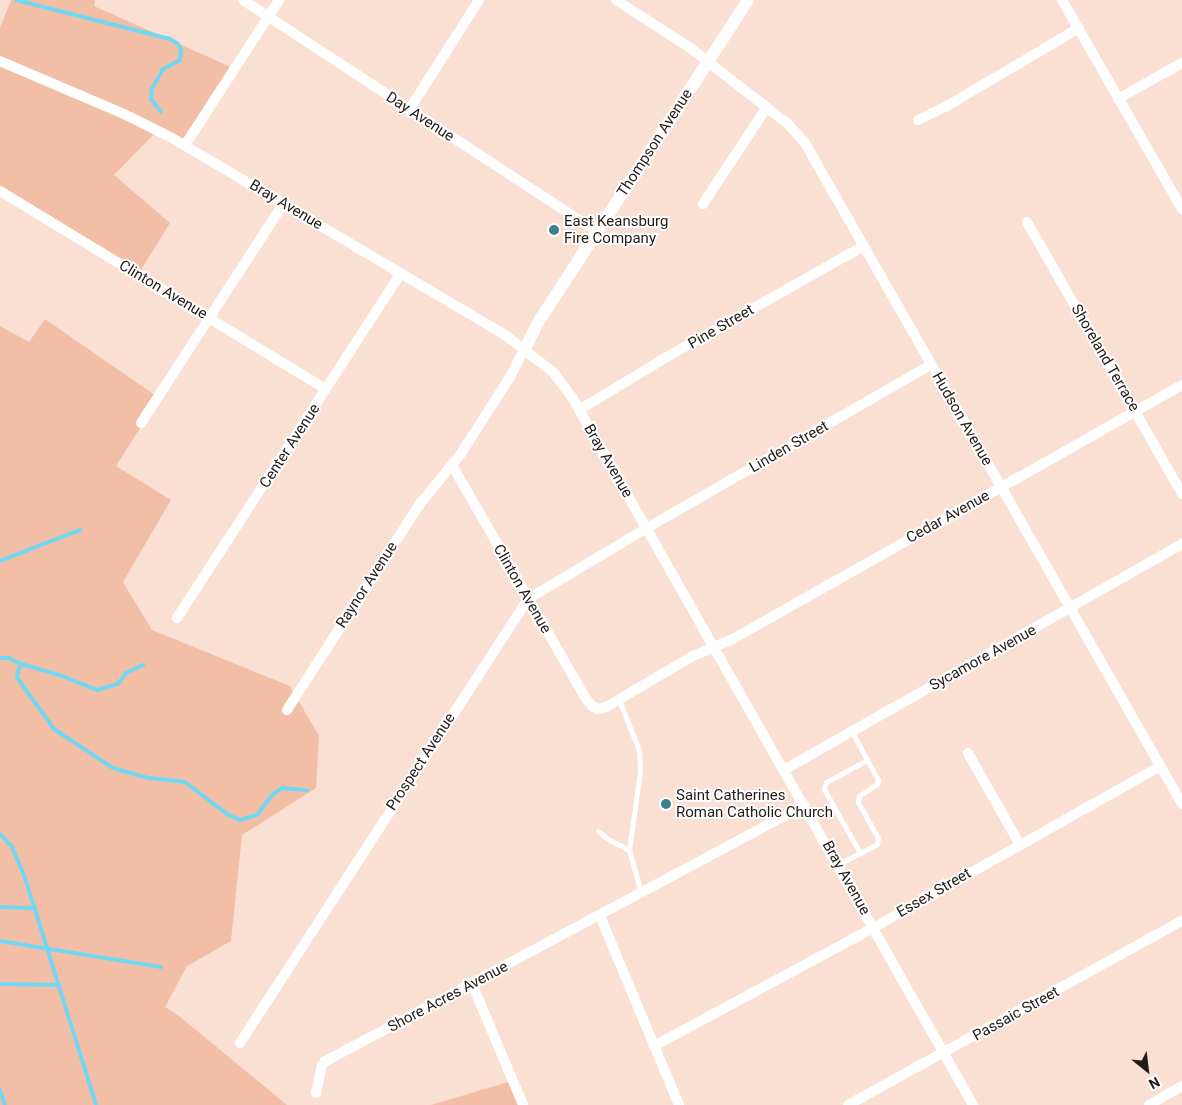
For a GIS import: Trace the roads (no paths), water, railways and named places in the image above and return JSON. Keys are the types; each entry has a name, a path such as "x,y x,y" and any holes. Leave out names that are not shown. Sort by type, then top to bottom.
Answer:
{"street":[{"name":"Day Avenue","path":"243,0 598,232"},
{"path":"185,145 279,0"},
{"path":"409,110 479,0"},
{"name":"Hudson Avenue","path":"616,0 689,47 788,124 805,143 1182,804"},
{"name":"Thompson Avenue","path":"452,465 510,377 537,324 748,0"},
{"path":"1062,0 1080,28 1118,99 1182,209"},
{"path":"918,120 947,106 1080,28"},
{"name":"Bray Avenue","path":"0,62 126,115 185,145 504,335 553,372 579,410 647,528 839,864 973,1105"},
{"path":"1118,99 1182,63"},
{"path":"703,204 767,107"},
{"name":"Clinton Avenue","path":"0,191 326,390"},
{"path":"141,423 284,203"},
{"name":"Shoreland Terrace","path":"1027,222 1182,494"},
{"name":"Pine Street","path":"579,410 672,354 864,246"},
{"name":"Center Avenue","path":"177,618 401,273"},
{"name":"Linden Street","path":"647,528 931,365"},
{"name":"Cedar Avenue","path":"598,709 693,656 733,639 1182,385"},
{"name":"Clinton Avenue","path":"452,465 585,697 592,706 598,709"},
{"name":"Raynor Avenue","path":"287,710 420,504 452,465"},
{"name":"Prospect Avenue","path":"240,1043 528,599 647,528"},
{"name":"Sycamore Avenue","path":"784,770 1070,610 1182,544"},
{"path":"968,753 1020,845"},
{"name":"Essex Street","path":"654,1046 873,928 1160,766"},
{"name":"Shore Acres Avenue","path":"316,1093 324,1062 805,805"},
{"path":"600,916 679,1105"},
{"name":"Passaic Street","path":"848,1105 944,1054 1182,921"},
{"path":"472,984 523,1105"},
{"path":"1149,1105 1182,1086"}],"lane":[{"path":"619,699 640,750 640,771 629,850 641,893"},
{"path":"839,864 877,844 878,838 858,802 859,796 878,784 878,780 852,732"},
{"path":"860,853 824,789 826,782 867,760"},
{"path":"598,831 608,839 629,850"}],"waterway":[{"path":"16,0 170,39 178,44 181,49 180,60 163,69 152,89 151,99 161,112"},
{"path":"0,561 80,530"},
{"path":"0,658 9,658 21,664 17,675 18,679 54,729 113,768 149,778 185,782 227,814 240,820 257,815 272,795 282,788 307,790"},
{"path":"21,664 57,674 97,690 118,684 126,673 143,665"},
{"path":"0,834 12,847 25,878 96,1105"},
{"path":"0,907 35,908"},
{"path":"0,941 161,967"},
{"path":"0,984 59,985"},
{"path":"0,1090 5,1105"}],"place":[{"name":"East Keansburg Fire Company","path":"554,230"},
{"name":"Saint Catherines Roman Catholic Church","path":"666,804"}]}
